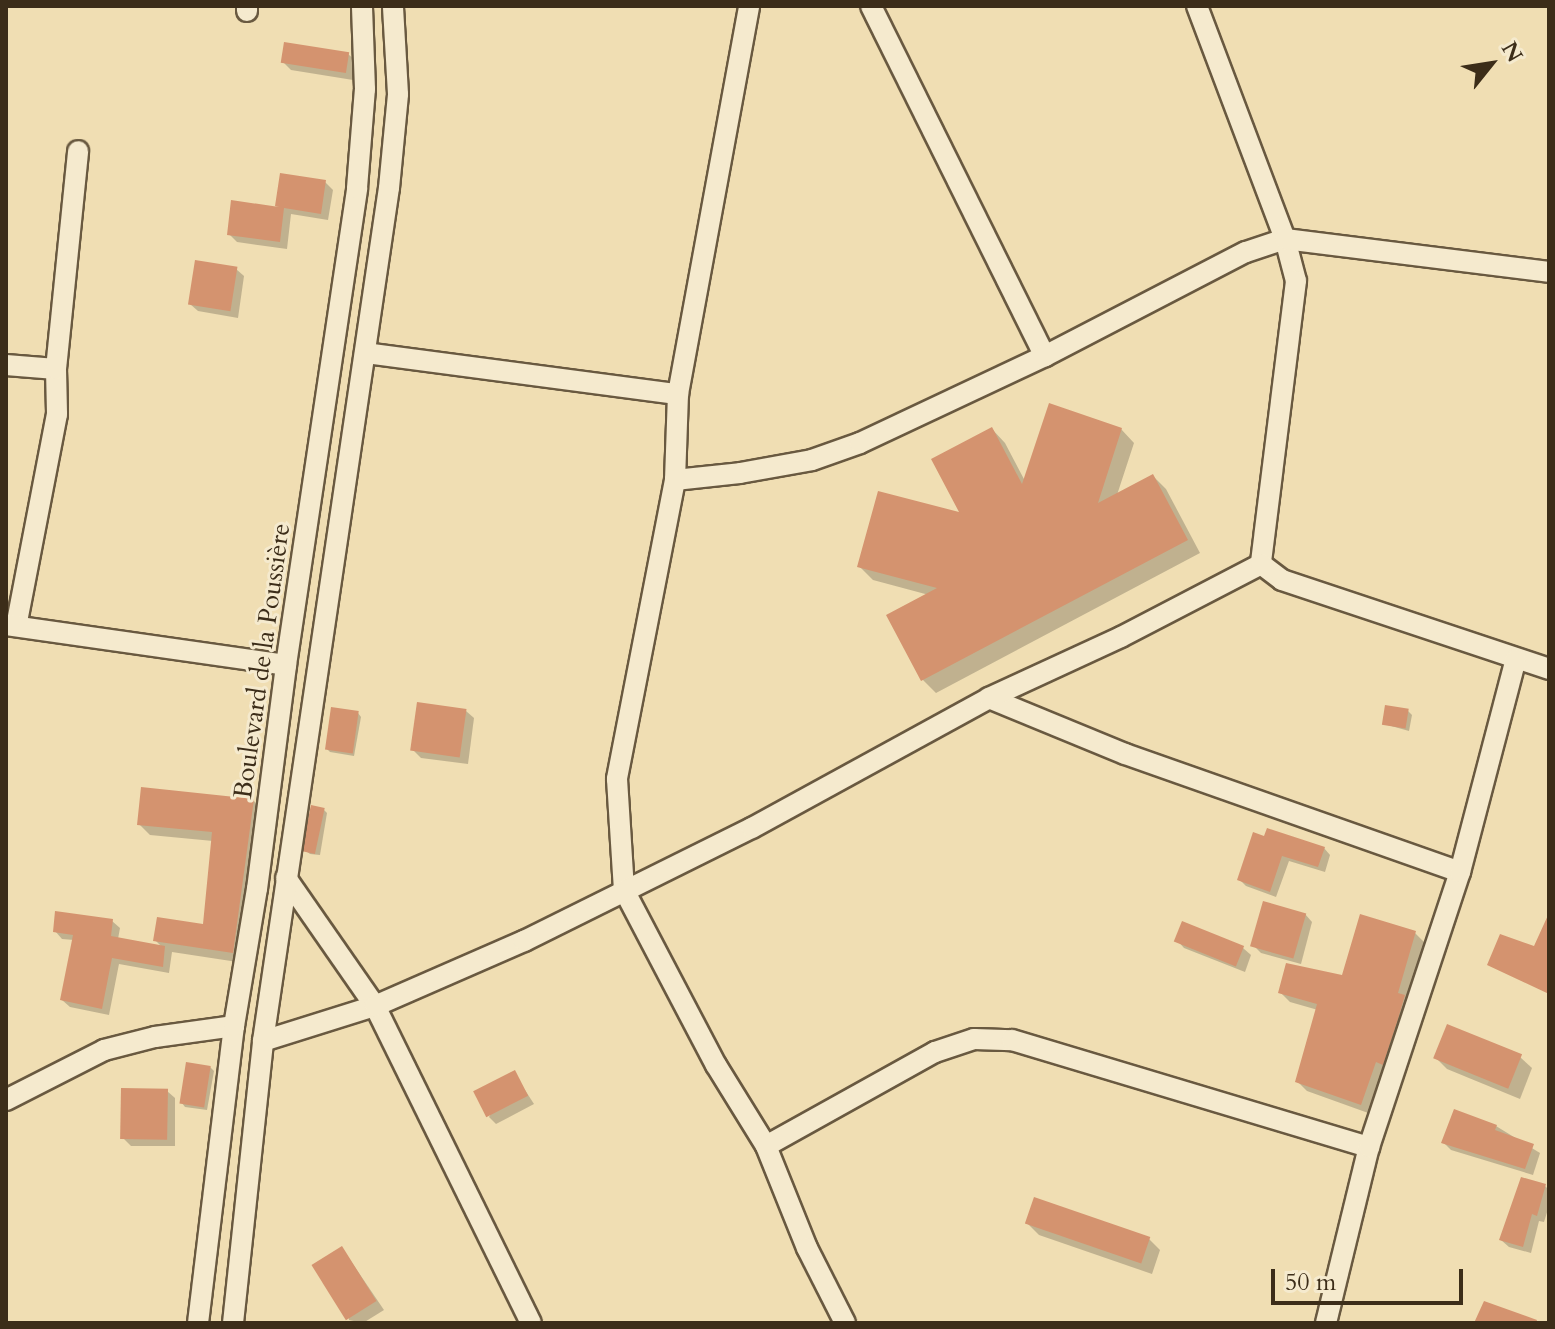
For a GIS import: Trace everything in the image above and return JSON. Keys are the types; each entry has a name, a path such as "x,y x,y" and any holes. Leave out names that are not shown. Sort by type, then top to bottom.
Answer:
{"street":[{"name":"Boulevard de la Poussière","path":"198,1323 234,1026 257,889 286,665 357,188 365,89 362,6"},
{"path":"233,1323 263,1041 365,353 398,94 393,6"},
{"path":"749,6 678,394 675,480 617,779 624,890 716,1065 766,1146 807,1248 845,1323"},
{"path":"871,6 1045,356"},
{"path":"1197,6 1285,239 1297,293 1261,564"},
{"path":"78,151 56,369 57,414 11,625 286,665"},
{"path":"675,480 812,460 936,410 1246,252 1285,239 1549,272"},
{"path":"365,353 678,394"},
{"path":"6,365 56,369"},
{"path":"1261,564 1282,580 1549,669"},
{"path":"263,1041 375,1006 524,941 752,828 989,698 1121,637 1261,564"},
{"path":"1326,1323 1369,1147 1460,872 1516,659"},
{"path":"989,698 1125,754 1460,872"},
{"path":"286,878 375,1006 531,1323"},
{"path":"6,1100 104,1050 155,1037 234,1026"},
{"path":"766,1146 935,1052 974,1039 1012,1040 1369,1147"}],"building":[{"path":"284,42 349,52 346,73 281,63"},
{"path":"280,173 326,180 321,214 284,208 280,242 227,235 231,200 279,207 275,206"},
{"path":"195,260 237,267 230,311 188,304"},
{"path":"1049,403 1122,428 1098,503 1153,474 1188,540 921,681 886,615 937,588 857,567 878,491 959,512 931,459 992,427 1022,484"},
{"path":"417,702 467,709 460,757 410,751"},
{"path":"1385,705 1409,709 1406,729 1382,725"},
{"path":"331,707 359,711 353,753 325,750"},
{"path":"141,787 254,799 233,953 153,941 157,917 203,924 212,832 137,825"},
{"path":"311,805 325,808 315,854 301,851"},
{"path":"1267,828 1325,847 1318,867 1282,856 1270,892 1237,880 1253,832 1264,836"},
{"path":"1263,901 1306,913 1293,959 1250,946"},
{"path":"55,911 113,919 111,936 165,946 163,967 112,958 102,1009 60,1000 73,935 53,932"},
{"path":"1549,913 1549,994 1487,965 1500,934 1534,946"},
{"path":"1360,914 1416,931 1398,993 1405,995 1398,1019 1383,1065 1376,1062 1361,1105 1295,1082 1317,1004 1278,993 1286,963 1342,975"},
{"path":"1182,921 1244,946 1236,966 1174,941"},
{"path":"1447,1024 1522,1054 1508,1089 1433,1058"},
{"path":"186,1062 211,1066 204,1107 179,1103"},
{"path":"515,1070 528,1096 486,1117 473,1091"},
{"path":"121,1088 168,1089 167,1140 120,1139"},
{"path":"1454,1109 1497,1125 1495,1130 1534,1144 1525,1169 1441,1143"},
{"path":"1521,1177 1546,1184 1537,1216 1532,1214 1523,1247 1499,1240"},
{"path":"1034,1197 1150,1237 1141,1264 1025,1223"},
{"path":"342,1246 376,1301 346,1320 311,1265"},
{"path":"1484,1301 1537,1320 1536,1323 1474,1323"}]}
